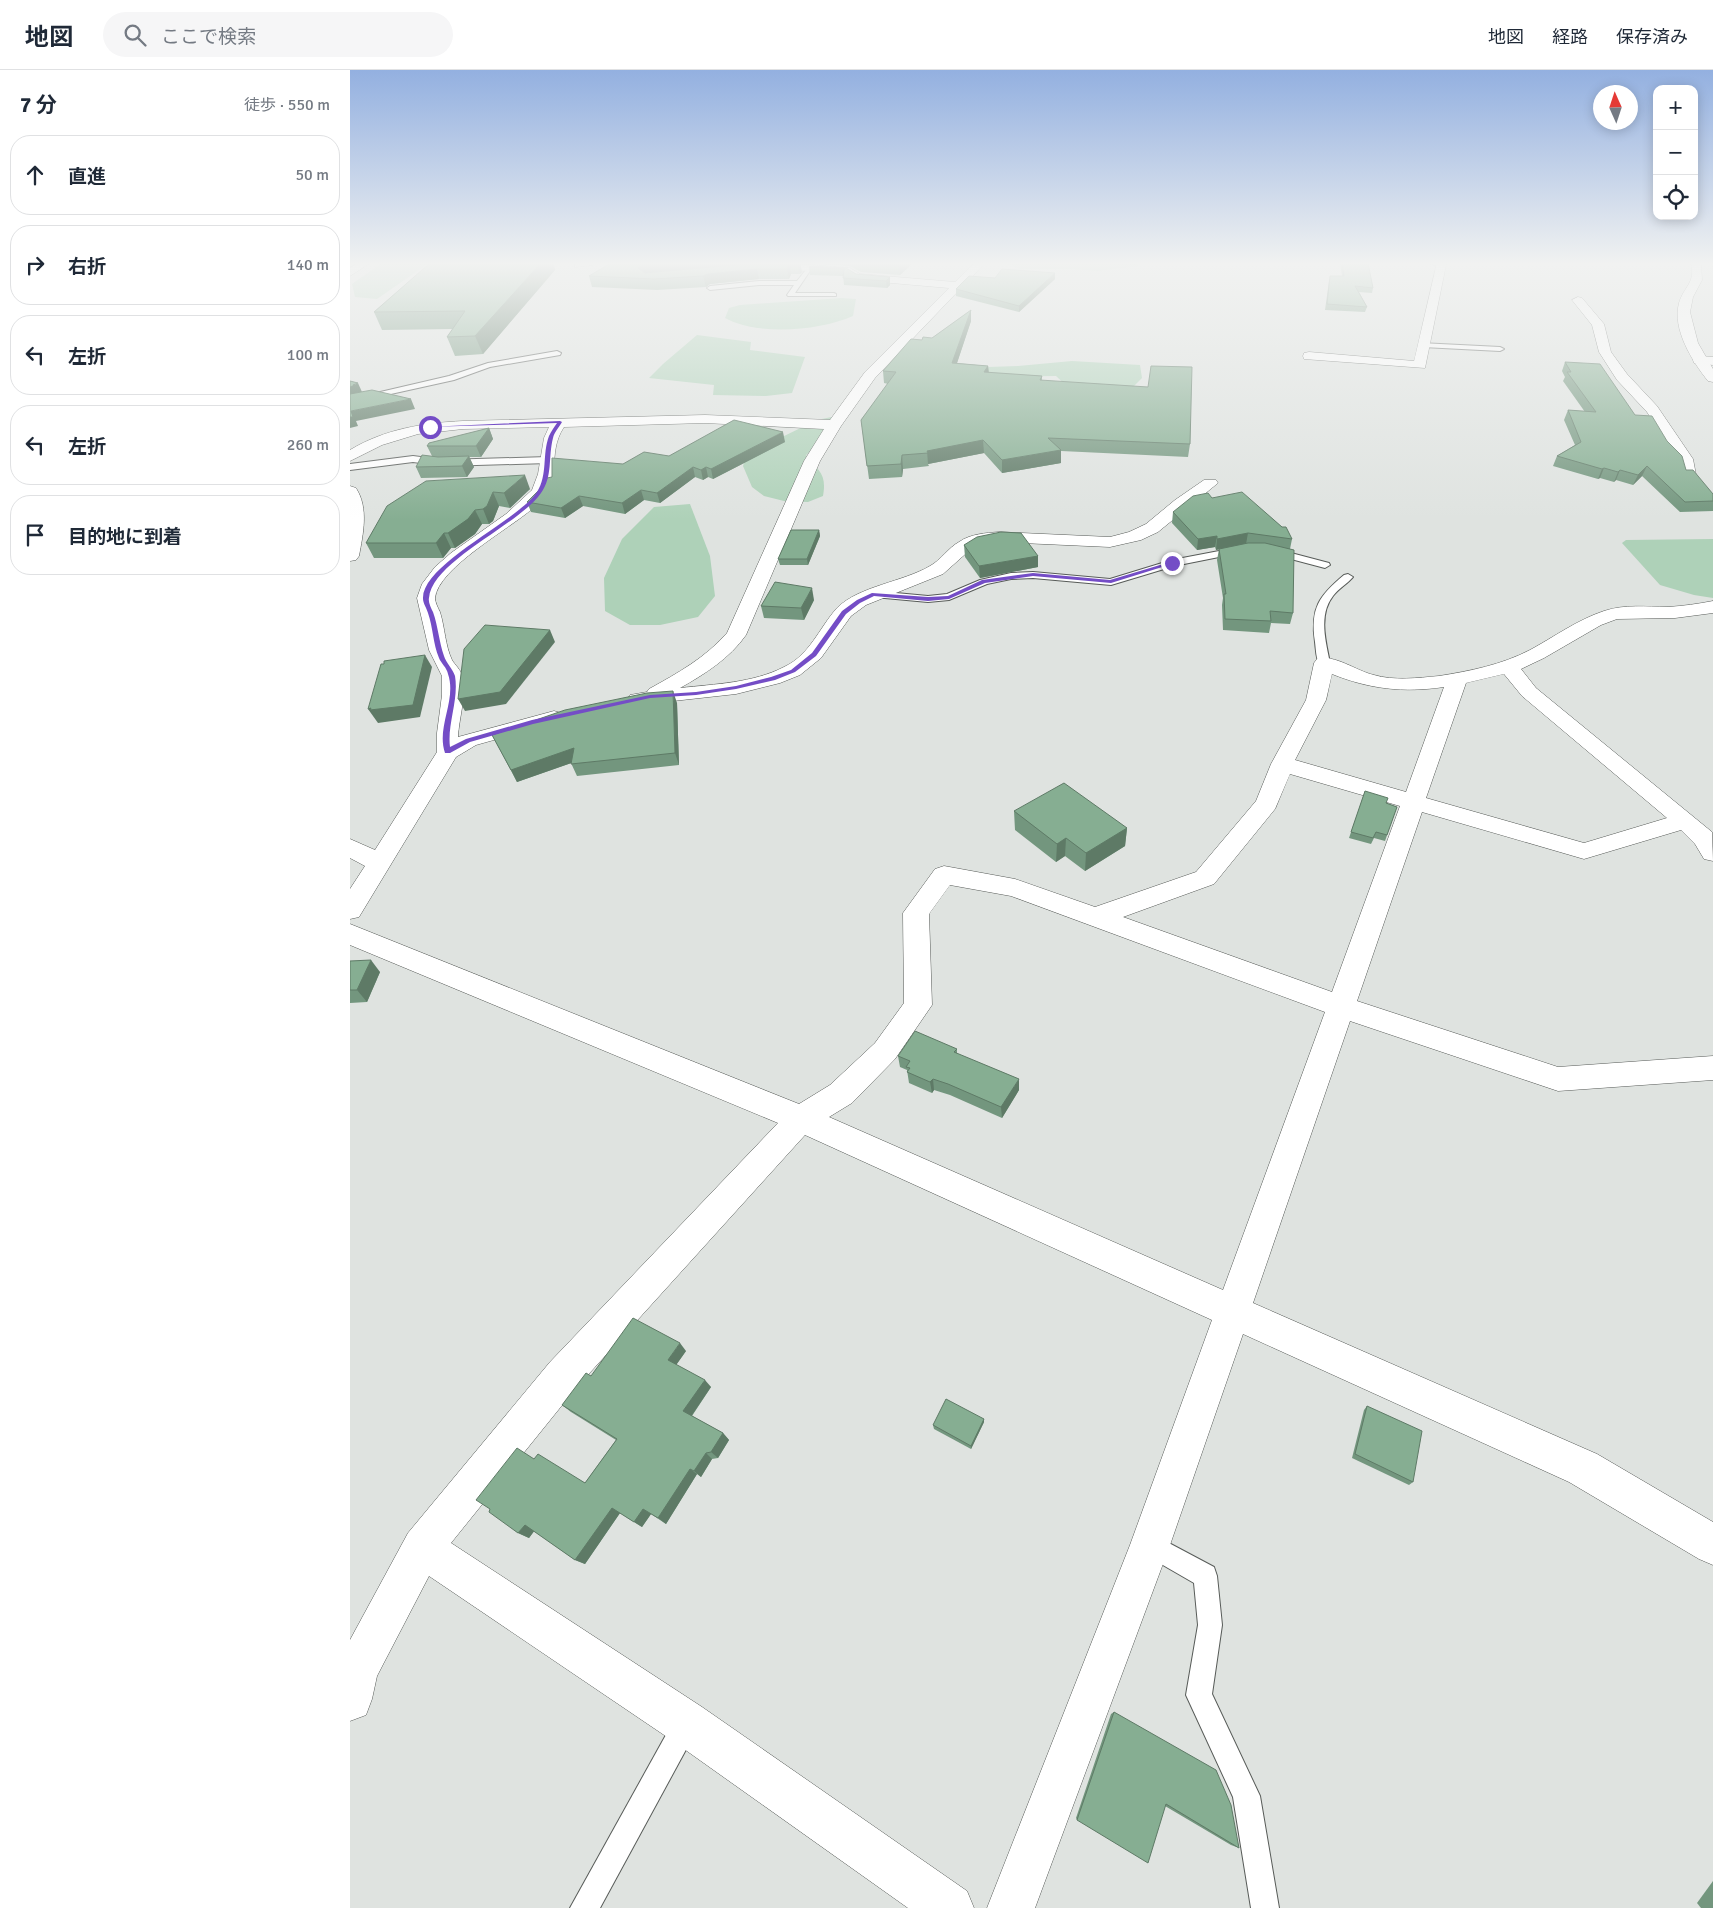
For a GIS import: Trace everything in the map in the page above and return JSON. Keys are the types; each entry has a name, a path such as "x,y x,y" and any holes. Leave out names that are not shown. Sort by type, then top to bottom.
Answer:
{"street":[{"path":"650,697 701,668 722,652 736,636 812,461 834,425 870,375 896,349"},
{"path":"1309,356 1420,365 1423,349"},
{"path":"1604,349 1622,376 1652,410 1685,459 1688,475"},
{"path":"1695,349 1699,360 1713,378"},
{"path":"1699,360 1713,361"},
{"path":"350,456 382,438 430,427 705,418 834,425"},
{"path":"448,752 446,737 453,690 451,674 441,657 426,599 429,586 443,569 526,508 539,492 546,478 551,437 560,422"},
{"path":"614,704 650,697 696,694 736,688 793,671 814,654 844,612 874,594 937,570 965,545 981,539 998,537 1110,542 1135,536 1152,528 1181,503 1210,483"},
{"path":"350,491 355,501 357,521 350,556"},
{"path":"1095,917 1205,878 1267,804 1282,764 1316,700 1324,663 1360,678 1381,682 1404,684 1457,679 1509,667 1527,660 1604,617 1613,614 1622,612 1674,612 1713,608"},
{"path":"1509,667 1529,692 1685,821 1704,838 1713,852"},
{"path":"1011,1908 1150,1544 1457,679"},
{"path":"350,910 448,752 468,740 532,722 578,712"},
{"path":"1282,764 1584,850 1685,821"},
{"path":"350,847 378,863"},
{"path":"350,1699 357,1671 422,1547 563,1375 801,1119 841,1094 885,1051 918,1005 916,912 944,875 1015,888 1340,1006 1558,1079 1713,1068"},
{"path":"350,934 801,1119 1584,1468 1713,1546"},
{"path":"422,1547 686,1723 950,1908"}],"lane":[{"path":"1496,349 1500,349"},
{"path":"350,401 452,378 488,365 557,353"},
{"path":"350,467 413,459 443,462 548,460"},
{"path":"874,594 928,599 949,597 984,582 1033,575 1111,582 1172,563 1246,549 1284,553 1325,565"},
{"path":"1324,663 1319,630 1320,610 1326,597 1348,577"},
{"path":"1150,1544 1205,1576 1210,1625 1199,1695 1246,1796 1265,1908"},
{"path":"584,1908 686,1723"}],"green space":[{"path":"681,349 750,349 805,357 792,393 766,396 713,395 714,385 649,378"},
{"path":"1072,361 1140,365 1142,378 1124,396 1070,389 1056,376 981,377 957,368 1018,366"},
{"path":"841,415 841,427 806,455 821,473 824,483 823,496 808,502 784,501 764,496 752,487 743,466 747,454 817,420"},
{"path":"690,504 710,556 715,596 698,617 660,625 630,625 605,611 604,578 622,539 654,507"},
{"path":"1713,539 1713,598 1694,595 1660,585 1622,543 1626,540"}],"building":[{"path":"902,349 957,349 952,363 988,366 984,372 1042,376 1040,380 1148,387 1151,366 1192,367 1190,444 1048,438 1061,450 1002,460 983,440 927,451 928,453 902,455 901,464 867,466 861,420 896,372 883,371"},
{"path":"1565,362 1600,364 1635,415 1652,416 1667,441 1682,456 1686,470 1693,470 1713,494 1713,501 1685,502 1647,466 1638,475 1620,470 1618,472 1602,469 1557,456 1581,442 1568,410 1596,412 1567,372 1571,372"},
{"path":"350,381 358,383 350,387"},
{"path":"372,390 411,399 351,411 353,417 350,417 350,394"},
{"path":"734,420 783,432 711,469 706,467 701,470 693,467 657,493 641,490 622,503 579,496 561,508 527,502 540,489 547,478 552,477 552,458 623,464 644,452 669,456"},
{"path":"489,428 476,446 427,446 429,443"},
{"path":"422,455 438,457 469,456 462,466 416,467"},
{"path":"525,475 504,493 493,492 487,506 483,509 475,510 468,519 448,533 444,533 436,543 366,543 387,506 426,481"},
{"path":"1242,492 1282,527 1286,527 1292,539 1248,533 1217,539 1217,536 1198,539 1173,512 1193,496 1208,493 1212,498"},
{"path":"791,530 819,530 807,559 778,559"},
{"path":"1001,532 1021,533 1038,556 979,566 964,545 977,537"},
{"path":"1248,543 1265,543 1294,550 1293,613 1270,611 1271,621 1225,619 1224,594 1226,594 1219,549"},
{"path":"775,582 812,588 801,608 761,606"},
{"path":"485,625 550,630 500,692 458,699 464,649"},
{"path":"425,655 413,705 368,709 381,664 384,664 384,661"},
{"path":"673,691 675,753 571,764 574,748 511,770 492,735 565,710 647,693"},
{"path":"1064,783 1127,828 1086,853 1066,838 1057,844 1014,811"},
{"path":"1365,791 1388,798 1386,803 1397,807 1387,835 1376,832 1373,838 1351,832"},
{"path":"371,960 357,990 350,990 350,961"},
{"path":"915,1031 957,1049 954,1052 1019,1079 1001,1107 948,1084 933,1079 930,1082 907,1072 910,1068 906,1067 910,1061 898,1056"},
{"path":"633,1318 680,1343 668,1360 705,1380 683,1411 723,1433 711,1452 706,1453 694,1471 690,1469 658,1518 643,1509 634,1522 612,1508 575,1560 525,1525 518,1533 489,1512 490,1509 476,1500 517,1448 534,1459 538,1454 585,1483 617,1439 562,1405 586,1373 591,1376"},
{"path":"946,1399 984,1419 971,1446 933,1425"},
{"path":"1367,1406 1422,1431 1413,1482 1355,1454"},
{"path":"1114,1712 1216,1770 1231,1805 1239,1848 1166,1804 1148,1863 1077,1820"}],"route":[{"path":"430,427 560,422 551,437 546,478 539,492 526,508 476,542 443,569 429,586 426,599 441,657 451,674 453,690 446,737 448,752 468,740 532,722 650,697 696,694 736,688 793,671 814,654 844,612 874,594 928,599 949,597 984,582 1011,576 1058,576 1111,582 1172,563"}]}
